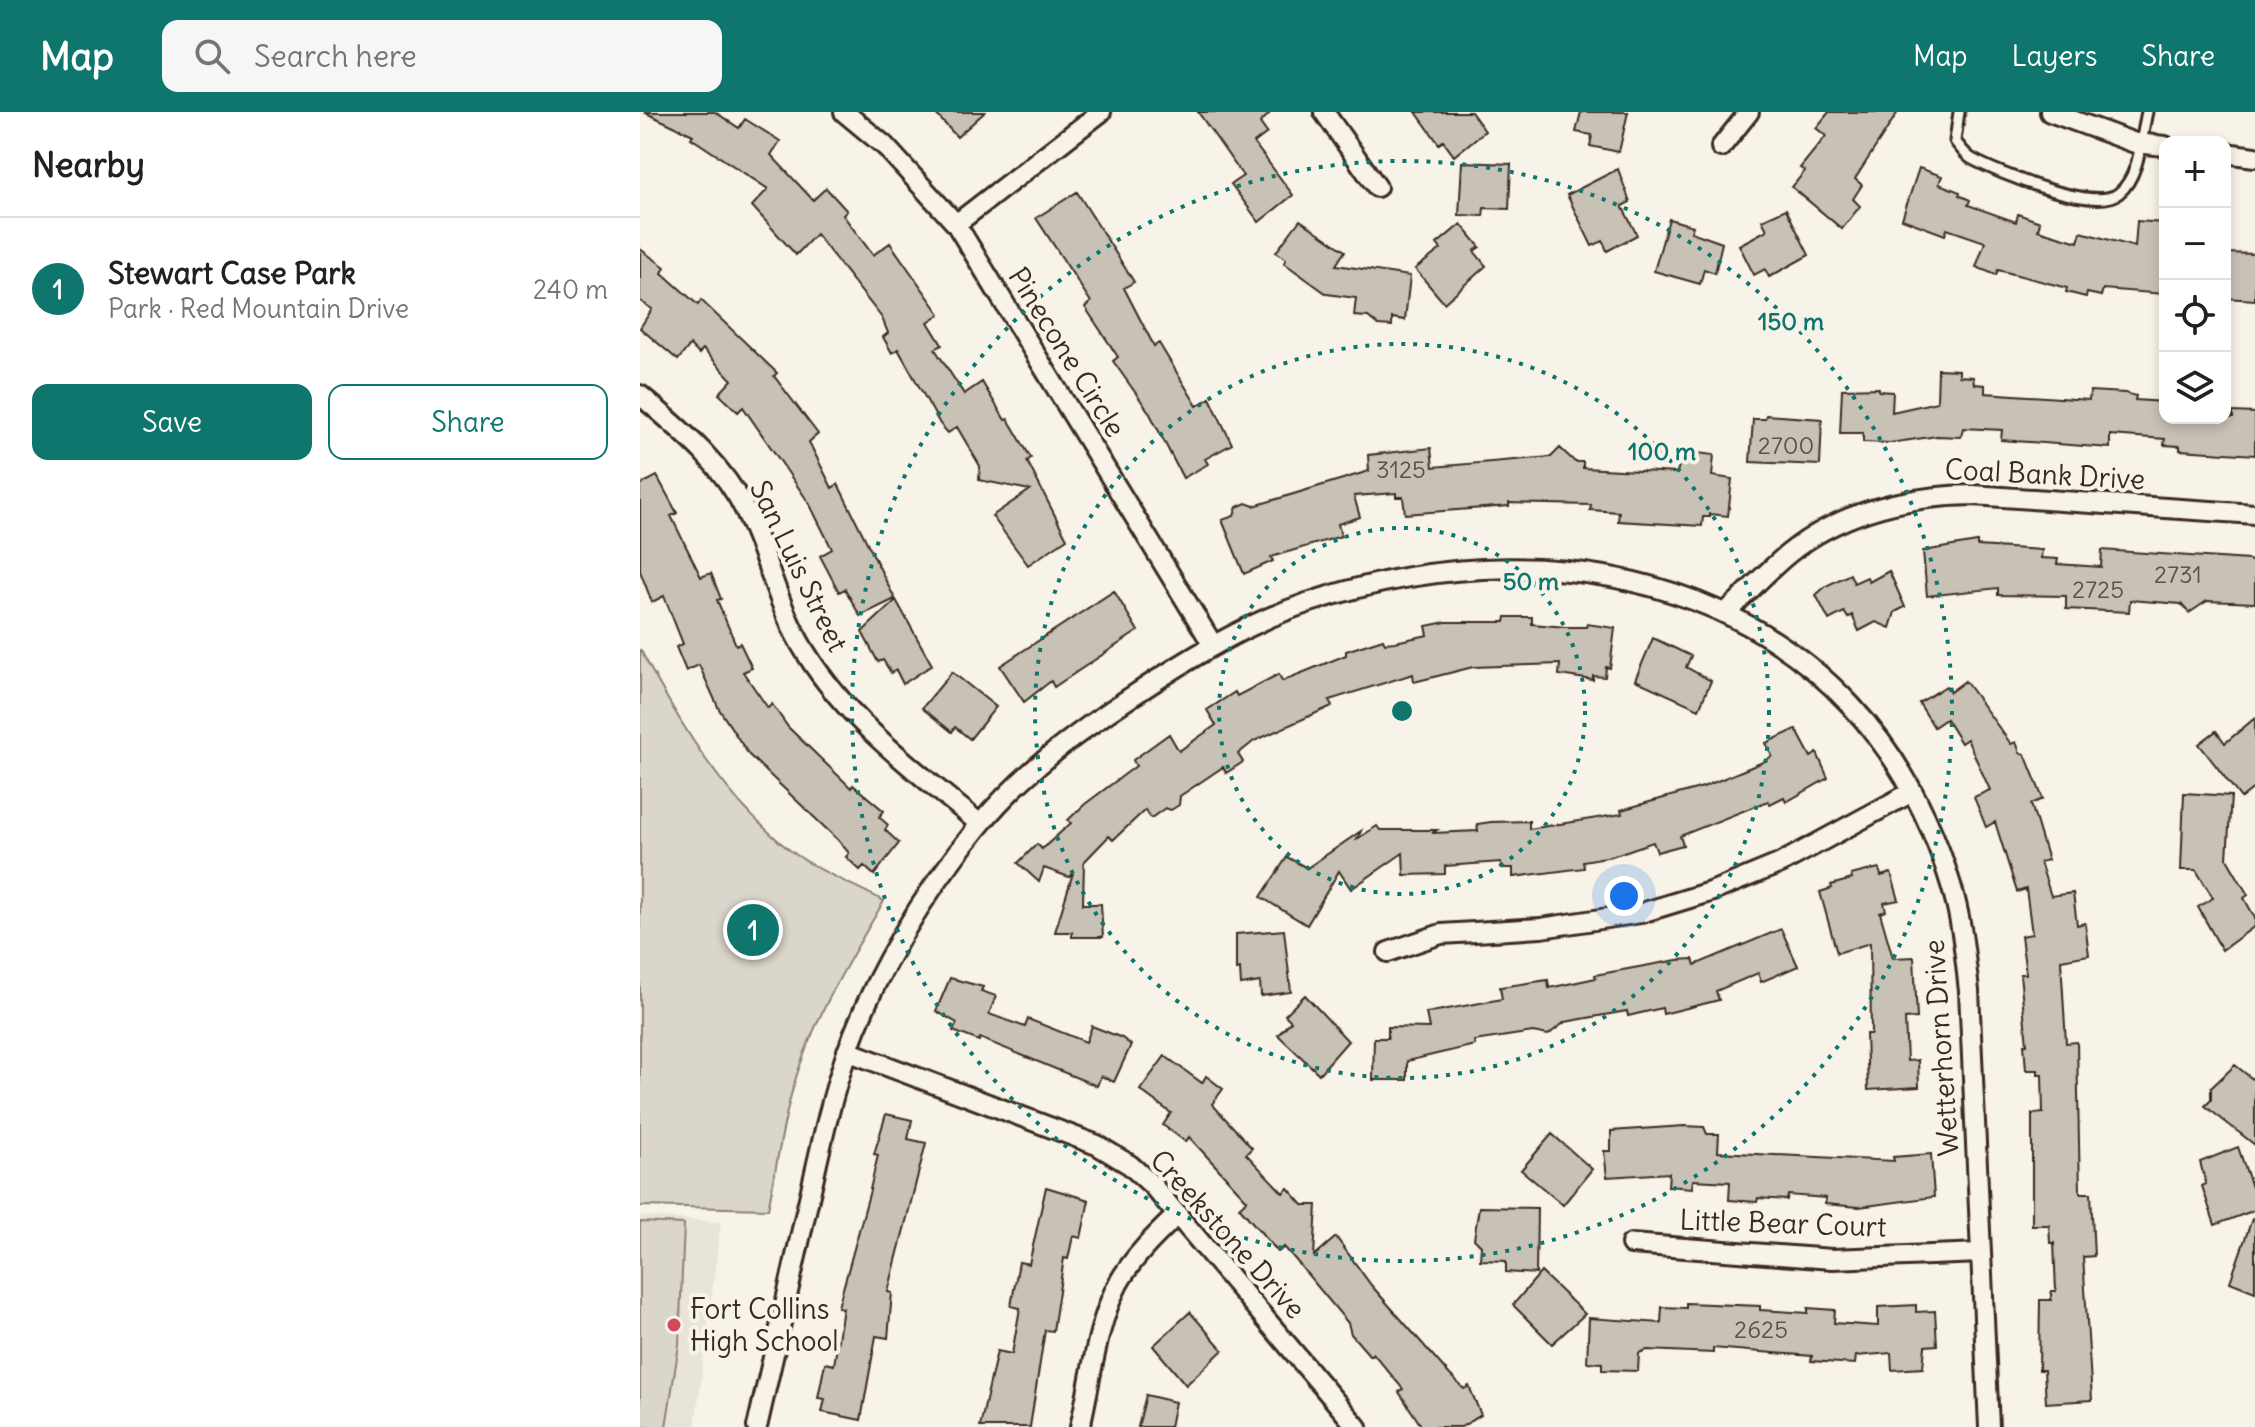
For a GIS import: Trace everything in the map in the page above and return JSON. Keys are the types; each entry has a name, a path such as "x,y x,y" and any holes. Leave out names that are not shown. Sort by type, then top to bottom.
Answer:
{"street":[{"name":"Pinecone Circle","path":"844,112 885,146 956,224 1213,645"},
{"path":"956,224 1101,112"},
{"path":"1324,112 1377,187"},
{"path":"1721,147 1749,112"},
{"path":"2050,112 2140,143 2159,145"},
{"path":"2231,154 2255,157"},
{"name":"San Luis Street","path":"640,395 685,433 725,479 745,510 804,651 838,699 980,824"},
{"name":"Coal Bank Drive","path":"1725,613 1789,553 1849,517 1889,503 1935,495 1973,495 2255,514"},
{"name":"Wetterhorn Drive","path":"757,1427 830,1108 847,1051 888,963 917,913 980,824 1048,756 1095,720 1213,645 1305,604 1379,582 1495,567 1580,570 1634,580 1725,613 1769,638 1842,696 1875,735 1912,792 1952,886 1969,991 1989,1427"},
{"path":"1388,952 1441,934 1541,928 1641,913 1713,891 1781,863 1912,792"},
{"name":"Creekstone Drive","path":"847,1051 1097,1145 1130,1165 1178,1214 1357,1427"},
{"path":"1080,1427 1105,1319 1118,1285 1138,1255 1178,1214"},
{"name":"Little Bear Court","path":"1631,1244 1832,1259 1981,1253"}],"lane":[{"path":"1959,112 1955,141 1968,157 2030,183 2093,200 2117,196 2131,179 2147,112"}],"shaded area":[{"path":"640,649 687,732 744,808 791,851 884,901 831,995 808,1044 787,1109 768,1209 640,1206"},
{"name":"Fort Collins High School","path":"640,1216 721,1222 695,1427 640,1427"},
{"path":"640,1222 684,1224 679,1345 666,1427 640,1427"}],"building":[{"path":"644,112 715,112 739,128 745,119 780,141 771,155 813,200 826,188 847,211 843,215 873,255 890,243 940,314 928,322 942,345 935,349 964,394 982,382 1005,420 1008,419 1031,458 1027,461 1067,539 1028,565 992,516 1030,490 979,480 980,466 957,427 948,433 940,424 898,349 892,353 883,337 888,333 882,318 816,234 796,255 752,206 768,189 691,138 693,135"},
{"path":"934,112 985,112 957,137"},
{"path":"1198,112 1271,112 1260,123 1267,133 1254,143 1293,195 1259,222 1231,184 1243,176"},
{"path":"1416,112 1471,112 1485,131 1454,156 1443,141 1439,144"},
{"path":"1581,112 1628,112 1619,152 1590,146 1592,135 1576,132"},
{"path":"1829,112 1898,112 1855,179 1862,185 1853,199 1860,206 1842,229 1792,187 1805,171 1800,168 1826,136 1816,128"},
{"path":"1462,162 1511,164 1509,209 1484,208 1483,216 1459,215"},
{"path":"1919,168 1942,176 1939,184 1960,192 1959,195 1970,200 1968,205 2016,222 2018,214 2040,222 2038,230 2078,242 2081,232 2135,247 2137,221 2159,223 2159,294 2103,289 2101,296 2087,293 2086,297 2066,292 2067,288 1998,270 1996,275 1976,267 1985,242 1947,229 1945,235 1902,219"},
{"path":"1618,169 1630,202 1622,206 1637,235 1607,251 1603,241 1592,246 1567,195"},
{"path":"1077,192 1134,282 1124,288 1154,346 1159,343 1197,406 1210,398 1232,444 1205,459 1208,464 1183,478 1149,412 1113,361 1118,357 1085,307 1091,302 1036,218"},
{"path":"1786,209 1809,255 1769,277 1765,269 1754,275 1739,245 1767,230 1762,220"},
{"path":"1669,219 1693,226 1691,232 1722,243 1715,273 1704,269 1700,284 1654,271"},
{"path":"1300,220 1345,251 1336,265 1410,276 1405,320 1392,318 1392,326 1378,325 1368,317 1354,316 1356,298 1327,294 1284,263 1286,259 1276,252"},
{"path":"1461,224 1480,247 1474,251 1486,266 1444,303 1415,269 1441,249 1437,244"},
{"path":"640,249 665,267 662,273 698,305 701,300 777,373 774,376 818,434 809,442 832,488 838,484 895,599 860,616 845,589 839,592 820,556 832,549 809,503 743,407 738,412 719,394 732,380 703,349 699,354 690,345 678,360 640,328 652,309 640,301"},
{"path":"2231,253 2255,254 2255,300 2231,298"},
{"path":"1938,369 1959,370 1959,376 1973,377 1974,384 1985,385 1985,393 2089,400 2090,391 2125,393 2136,396 2135,400 2159,402 2159,424 2231,424 2233,412 2255,413 2255,455 2180,450 2180,446 2164,445 2165,439 2110,435 2110,448 2001,440 2002,430 1963,428 1961,437 1937,436 1890,443 1863,442 1863,433 1840,433 1842,389 1879,388 1879,391 1893,392 1892,412 1937,402"},
{"path":"1766,415 1822,419 1820,465 1750,462 1753,419 1765,419"},
{"path":"1431,448 1433,467 1551,457 1560,448 1575,462 1583,462 1583,468 1677,473 1682,451 1714,455 1712,476 1732,479 1728,516 1710,514 1710,517 1703,517 1702,526 1618,521 1619,512 1590,510 1591,505 1509,503 1509,506 1405,514 1403,497 1396,497 1396,493 1354,496 1360,517 1338,524 1341,536 1271,557 1273,561 1244,574 1222,520 1234,516 1237,507 1246,503 1254,506 1369,471 1368,455"},
{"path":"657,476 677,513 671,516 701,577 711,573 721,599 717,600 736,645 740,643 752,668 743,672 768,708 772,704 788,727 851,788 853,785 884,811 879,817 888,825 885,830 899,843 874,875 864,866 860,870 846,857 849,853 838,840 749,755 719,709 699,665 686,671 676,647 683,644 664,596 652,602 640,571 640,485"},
{"path":"1977,542 1977,546 2042,550 2041,558 2058,559 2057,564 2101,567 2102,550 2249,560 2255,563 2255,603 2207,601 2189,613 2181,604 2130,600 2129,612 2066,609 2066,596 1998,595 1998,588 1927,596 1923,551"},
{"path":"1889,571 1905,607 1895,612 1890,628 1876,622 1859,631 1852,615 1848,618 1844,612 1829,620 1816,595 1826,586 1850,574 1854,583 1867,577 1869,582"},
{"path":"1114,591 1138,631 1054,687 1051,681 1024,702 1000,666"},
{"path":"896,600 932,665 903,684 896,670 891,673 883,660 878,662 862,632"},
{"path":"1506,617 1532,617 1532,624 1586,627 1587,624 1615,628 1610,668 1606,667 1605,677 1593,676 1593,680 1559,675 1560,664 1473,667 1414,682 1413,674 1329,700 1332,706 1254,741 1238,754 1243,762 1226,773 1223,767 1180,796 1179,805 1171,810 1165,808 1151,818 1145,810 1113,840 1109,836 1084,862 1083,904 1101,904 1103,937 1072,937 1072,932 1055,932 1073,873 1069,877 1044,868 1039,882 1018,863 1037,844 1042,849 1071,823 1068,820 1085,804 1136,766 1133,760 1169,734 1179,751 1216,725 1207,710 1235,692 1237,696 1279,674 1282,681 1346,655 1346,651 1383,639 1385,643 1428,635 1426,626 1446,622 1505,622"},
{"path":"1653,638 1691,656 1686,667 1711,681 1699,709 1635,680"},
{"path":"952,672 996,707 970,739 955,727 952,732 922,708"},
{"path":"1965,681 2011,744 2016,742 2020,753 2025,754 2043,799 2031,804 2048,860 2040,862 2051,896 2073,893 2077,925 2085,923 2089,955 2061,960 2066,1043 2077,1042 2080,1193 2091,1193 2094,1256 2083,1257 2092,1400 2046,1403 2044,1370 2039,1370 2040,1300 2051,1300 2051,1291 2056,1291 2054,1243 2050,1243 2049,1225 2032,1225 2032,1114 2043,1113 2042,1074 2038,1074 2038,1070 2026,1070 2024,1044 2027,1044 2020,974 2026,974 2021,936 2032,934 2026,889 2017,892 1995,822 1986,827 1974,797 1990,790 1967,739 1961,743 1946,719 1934,727 1919,703 1946,686 1950,692"},
{"path":"2255,718 2255,787 2241,798 2199,744 2216,731 2225,743"},
{"path":"1796,729 1811,757 1817,753 1828,778 1786,802 1784,797 1770,804 1768,801 1680,836 1683,845 1657,852 1653,842 1612,856 1583,861 1584,868 1513,877 1513,868 1501,868 1501,862 1445,866 1445,874 1404,875 1403,853 1351,889 1339,871 1307,925 1261,897 1287,857 1307,868 1361,831 1357,839 1377,826 1380,830 1437,830 1432,833 1478,831 1477,824 1491,822 1529,821 1529,829 1622,814 1621,810 1703,787 1763,762 1772,756 1766,743"},
{"path":"2184,793 2231,796 2227,859 2248,895 2244,898 2255,918 2255,926 2222,950 2198,907 2213,898 2196,870 2181,870"},
{"path":"1879,868 1881,876 1891,873 1899,900 1884,903 1886,911 1880,913 1893,958 1914,957 1917,1018 1905,1019 1907,1061 1918,1060 1919,1087 1868,1090 1866,1034 1871,1034 1870,943 1837,953 1820,892 1852,879 1851,875"},
{"path":"1781,929 1798,966 1761,982 1758,973 1716,991 1719,1000 1663,1014 1662,1008 1628,1016 1627,1011 1565,1022 1548,1035 1533,1032 1474,1041 1475,1045 1407,1061 1407,1080 1373,1080 1374,1038 1388,1038 1388,1027 1429,1028 1426,1013 1502,999 1500,987 1548,980 1549,988 1596,978 1595,975 1677,960 1693,959 1695,965"},
{"path":"1284,930 1291,992 1261,996 1260,982 1241,985 1240,969 1236,970 1236,934"},
{"path":"950,978 983,987 981,991 996,996 989,1014 1025,1027 1028,1019 1086,1042 1092,1026 1122,1038 1131,1045 1114,1082 1101,1076 1097,1086 980,1038 979,1041 953,1031 957,1023 936,1011"},
{"path":"1305,995 1348,1041 1319,1074 1278,1035 1291,1021 1285,1015"},
{"path":"1165,1056 1202,1083 1206,1076 1223,1089 1212,1104 1252,1148 1246,1154 1283,1193 1288,1188 1303,1205 1317,1205 1314,1256 1336,1237 1371,1285 1450,1375 1464,1389 1469,1386 1481,1415 1461,1427 1422,1427 1399,1392 1403,1389 1373,1353 1370,1356 1351,1334 1348,1323 1284,1247 1278,1252 1239,1207 1247,1200 1189,1137 1186,1142 1163,1125 1171,1113 1140,1090"},
{"path":"2235,1065 2255,1081 2255,1145 2205,1106 2211,1100 2211,1088"},
{"path":"886,1114 912,1120 908,1139 926,1143 888,1292 892,1293 888,1338 876,1336 861,1420 822,1412 825,1399 818,1398 825,1363 834,1365 843,1308 838,1307 869,1194 878,1155 874,1154"},
{"path":"1704,1127 1707,1134 1719,1134 1718,1152 1894,1161 1893,1157 1931,1154 1934,1197 1859,1207 1825,1204 1826,1198 1788,1195 1787,1200 1758,1198 1757,1202 1729,1200 1730,1182 1693,1180 1692,1188 1668,1186 1669,1173 1607,1177 1604,1151 1611,1151 1611,1131"},
{"path":"1552,1134 1592,1169 1563,1205 1521,1170"},
{"path":"2238,1147 2255,1196 2255,1210 2215,1225 2202,1186 2206,1184 2200,1162"},
{"path":"1046,1187 1089,1200 1081,1238 1073,1236 1068,1259 1064,1258 1053,1331 1045,1330 1030,1427 980,1427 997,1351 1012,1354 1020,1308 1011,1306 1019,1262 1029,1264"},
{"path":"1479,1207 1537,1208 1536,1274 1506,1272 1506,1261 1480,1260 1481,1246 1474,1239"},
{"path":"2252,1219 2255,1220 2255,1292 2230,1282"},
{"path":"1541,1272 1585,1314 1552,1344 1513,1305"},
{"path":"1686,1303 1760,1306 1760,1310 1808,1313 1808,1308 1835,1310 1834,1323 1878,1326 1878,1307 1916,1305 1916,1312 1935,1311 1937,1345 1925,1346 1923,1368 1892,1370 1891,1353 1856,1356 1855,1364 1811,1361 1812,1356 1713,1348 1713,1353 1647,1350 1639,1353 1638,1371 1602,1370 1602,1363 1587,1362 1589,1318 1661,1323 1662,1307 1686,1308"},
{"path":"1190,1312 1223,1350 1186,1385 1153,1346"},
{"path":"1146,1395 1175,1402 1170,1427 1138,1427"}],"place":[{"name":"Stewart Case Park","path":"753,930"},
{"name":"Fort Collins High School","path":"674,1325"}]}
